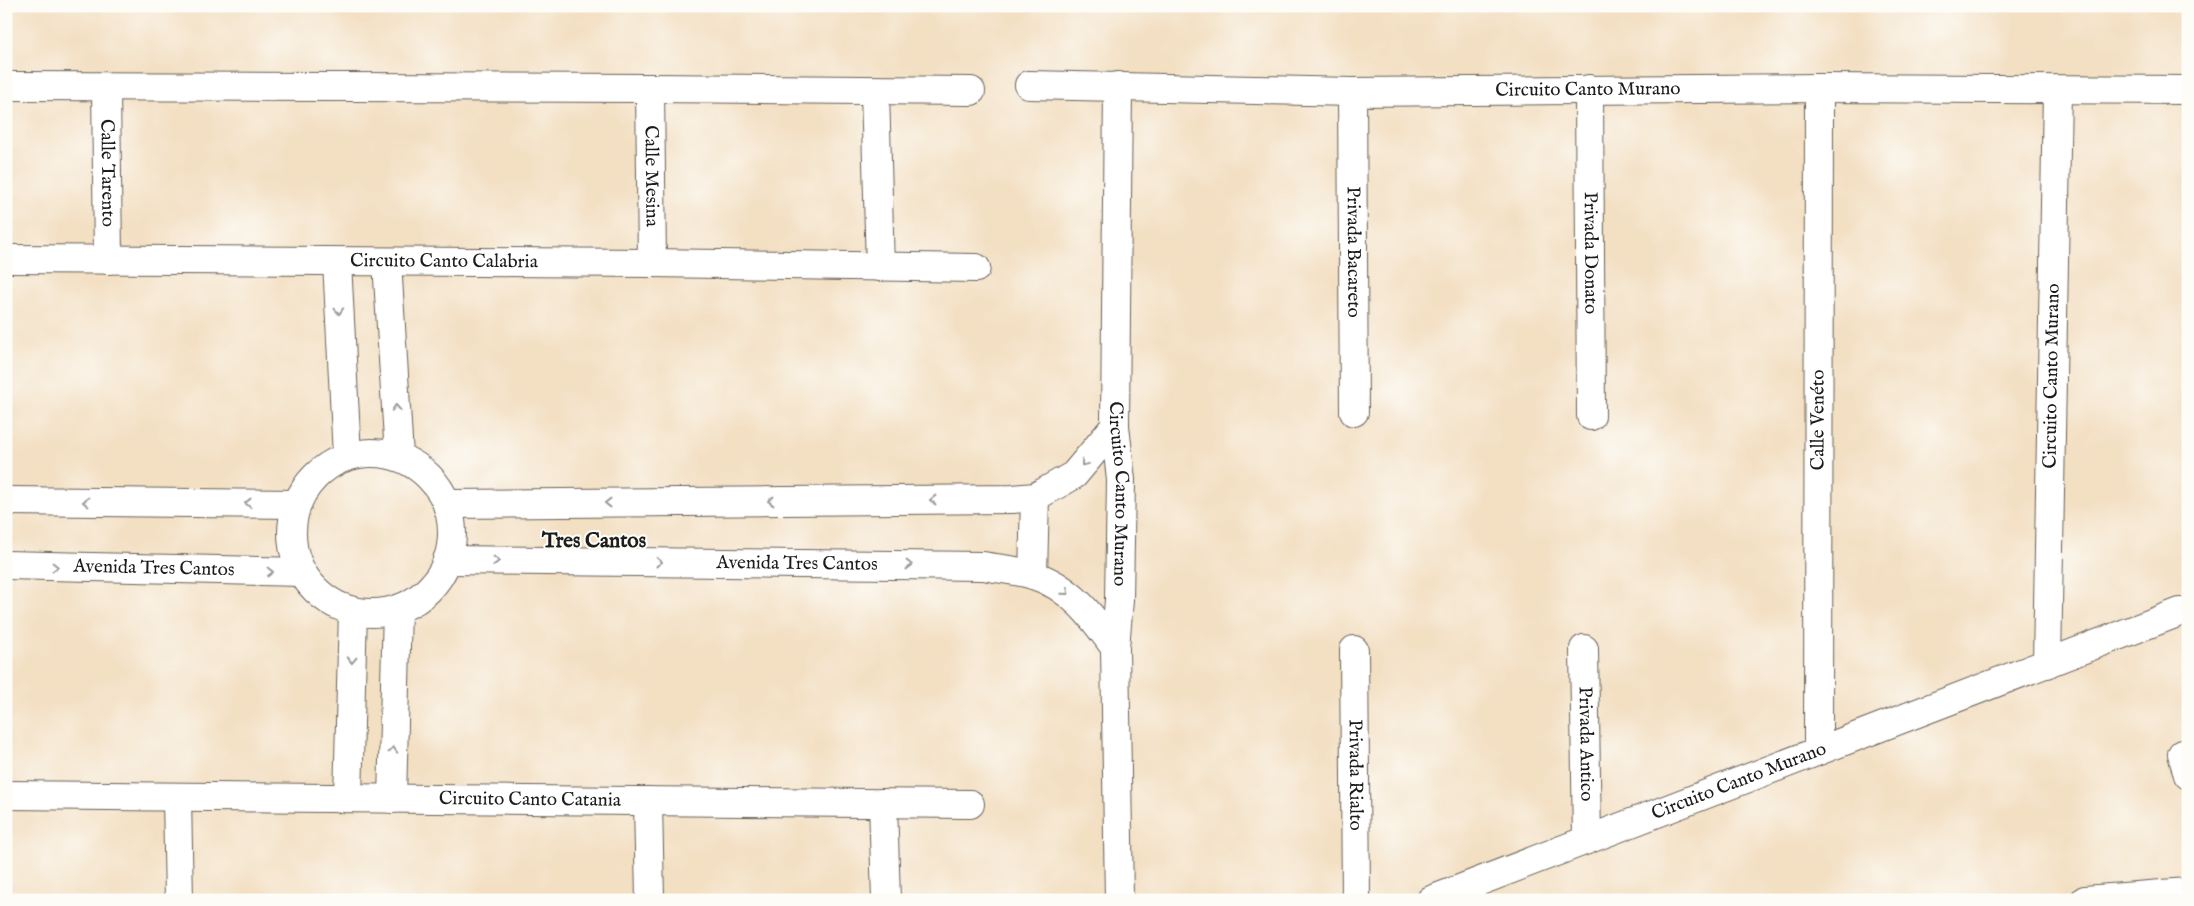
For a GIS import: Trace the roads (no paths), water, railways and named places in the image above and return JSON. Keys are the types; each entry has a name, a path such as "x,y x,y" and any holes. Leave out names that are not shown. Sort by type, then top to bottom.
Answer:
{"street":[{"name":"Circuito Canto Murano","path":"1029,85 1352,92 1819,88 2188,90"},
{"path":"6,86 971,91"},
{"name":"Circuito Canto Murano","path":"1118,86 1116,426 1121,480 1115,648 1119,900"},
{"name":"Calle Tarento","path":"106,87 108,260"},
{"name":"Calle Mesina","path":"650,88 652,263"},
{"name":"Calle Venéto","path":"1818,751 1819,88"},
{"name":"Privada Donato","path":"1589,89 1591,416"},
{"name":"Circuito Canto Murano","path":"2047,664 2057,90"},
{"path":"875,91 880,267"},
{"name":"Privada Bacareto","path":"1352,92 1354,412"},
{"name":"Circuito Canto Calabria","path":"6,259 652,263 976,268"},
{"path":"337,262 348,456"},
{"path":"388,262 399,456"},
{"path":"447,504 1012,499 1035,497 1074,475 1116,426"},
{"path":"364,452 399,456 419,467 436,484 447,504 452,523 452,532 447,560 436,580 420,597 397,609 369,613 353,611 333,603 315,590 302,572 293,550 292,542 291,527 297,504 309,483 326,466 348,456 364,452"},
{"path":"1032,575 1035,497"},
{"path":"6,501 297,504"},
{"name":"Avenida Tres Cantos","path":"447,560 983,566 1032,575 1061,587 1091,614 1115,648"},
{"name":"Avenida Tres Cantos","path":"6,566 302,572"},
{"path":"392,799 397,609"},
{"path":"348,798 353,611"},
{"name":"Circuito Canto Murano","path":"1431,900 2180,612"},
{"name":"Privada Antico","path":"1584,649 1587,840"},
{"name":"Privada Rialto","path":"1354,650 1356,900"},
{"name":"Circuito Canto Catania","path":"6,795 970,804"},
{"path":"177,797 178,900"},
{"path":"648,801 650,900"},
{"path":"883,803 886,900"},
{"path":"2085,900 2188,892"}],"district":[{"name":"Tres Cantos","path":"594,541"}]}
